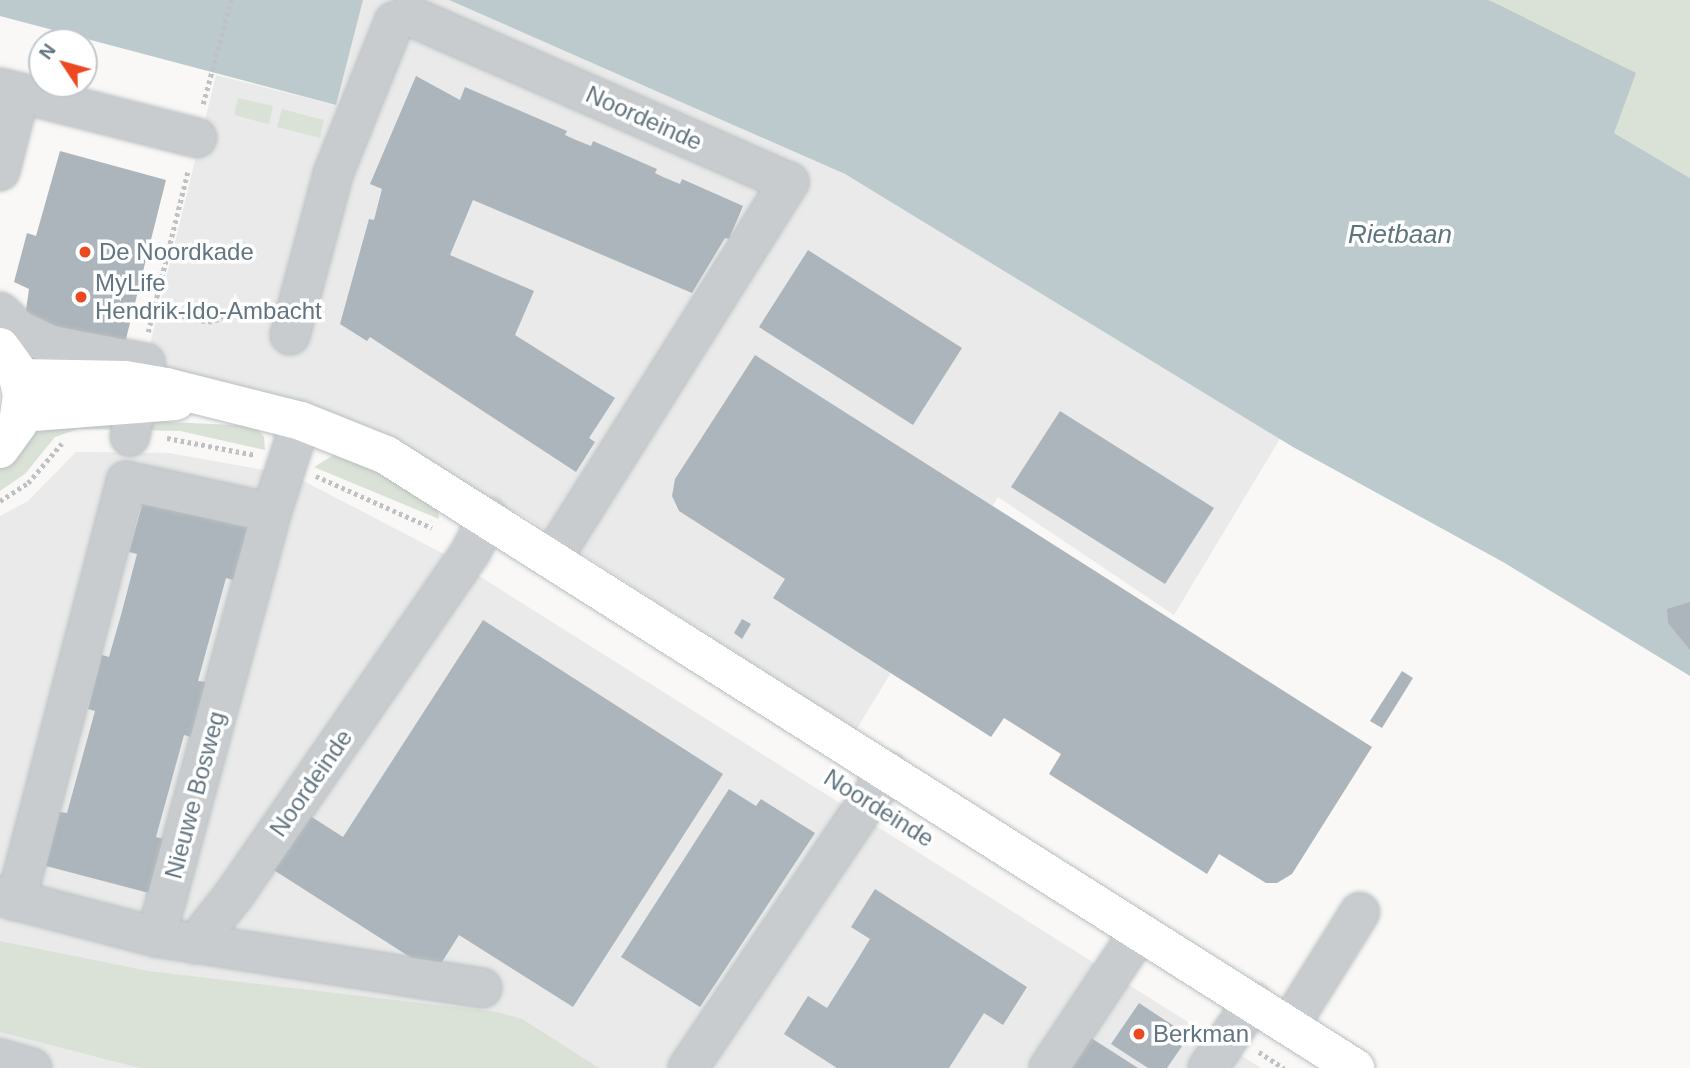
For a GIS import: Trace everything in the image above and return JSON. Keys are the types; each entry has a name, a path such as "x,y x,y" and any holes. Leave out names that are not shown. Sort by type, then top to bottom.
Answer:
{"main road":[{"name":"Noordeinde","path":"13,380 134,396 198,398 301,421 386,455 479,534 552,558 1355,1068"},
{"path":"0,449 13,380"}],"street":[{"name":"Noordeinde","path":"290,335 333,174 394,22 410,16 789,182 552,558"},
{"path":"0,171 10,91 197,138"},
{"path":"0,312 19,331 51,345 134,396"},
{"name":"Nieuwe Bosweg","path":"156,937 271,513 301,421"},
{"path":"271,513 126,481 8,898 156,937 482,988"},
{"name":"Noordeinde","path":"195,944 234,895 479,534"},
{"path":"688,1068 888,771"},
{"path":"1289,1026 1360,912"},
{"path":"1049,1068 1140,931"},
{"path":"1208,1068 1252,1002"},
{"path":"0,1059 32,1068"}],"path":[{"path":"231,0 209,73 197,138 134,396 194,442 285,464 392,508 479,534"},
{"path":"154,309 208,322 226,317"},
{"path":"0,501 28,483 66,440"},
{"path":"1230,1034 1284,1068"}],"shaded area":[{"path":"363,0 449,0 845,174 1281,437 1174,615 998,497 856,730 525,517 300,405 143,373 216,75 335,105"},
{"path":"1490,0 1690,0 1690,178 1614,133"},
{"path":"238,98 273,106 269,124 234,115"},
{"path":"282,109 324,120 320,138 277,127"},
{"path":"105,419 255,426 264,437 265,450 180,431 78,429 55,437 25,474 0,491 0,466 38,429"},
{"path":"76,452 169,453 292,475 444,554 1261,1068 0,1068 0,516 28,501"},
{"path":"337,453 382,474 438,511 439,519 314,467"},
{"path":"0,941 148,971 497,1012 522,1019 599,1068 140,1068 0,1032"}],"water":[{"path":"0,0 363,0 336,105 98,42 98,28 45,28 0,16"},
{"name":"Rietbaan","path":"449,0 1489,0 1636,73 1614,133 1690,178 1690,676 1503,562 1293,447 845,174"}],"building":[{"path":"416,76 460,100 465,87 567,131 565,135 576,140 591,146 593,141 657,169 655,173 663,177 680,184 682,179 743,206 729,239 725,238 692,293 473,200 450,255 534,291 515,335 615,398 589,438 595,442 576,472 370,337 367,341 340,324 369,219 374,220 382,189 370,184"},
{"name":"De Noordkade","path":"60,151 166,180 125,343 120,346 25,317 29,289 14,282 27,233 36,236"},
{"path":"808,250 962,348 913,425 759,327"},
{"path":"755,355 1372,747 1292,874 1277,883 1266,883 1219,854 1207,874 1049,774 1061,754 1004,718 991,737 773,598 785,579 679,511 672,496 675,479"},
{"path":"1060,411 1214,508 1165,584 1011,487"},
{"path":"144,498 248,526 233,580 226,578 198,681 206,682 191,737 184,735 156,837 164,839 149,893 46,866 60,812 67,813 95,711 88,709 102,655 109,657 121,615 137,554 129,552"},
{"path":"1690,602 1690,650 1668,623 1667,609"},
{"path":"742,619 751,624 742,639 734,633"},
{"path":"483,620 723,774 573,1007 459,935 435,973 269,867 304,812 343,837"},
{"path":"1402,671 1413,678 1382,728 1370,721"},
{"path":"729,789 756,806 761,799 815,833 700,1007 621,957"},
{"path":"875,889 1027,987 1003,1025 984,1013 949,1068 837,1068 784,1034 808,996 827,1008 856,962 870,939 851,927"},
{"path":"1139,1003 1189,1036 1167,1068 1148,1068 1111,1044"},
{"path":"1088,1036 1138,1068 1068,1068"}],"place":[{"name":"De Noordkade","path":"85,252"},
{"name":"MyLife Hendrik-Ido-Ambacht","path":"81,297"},
{"name":"Berkman","path":"1139,1034"}]}
